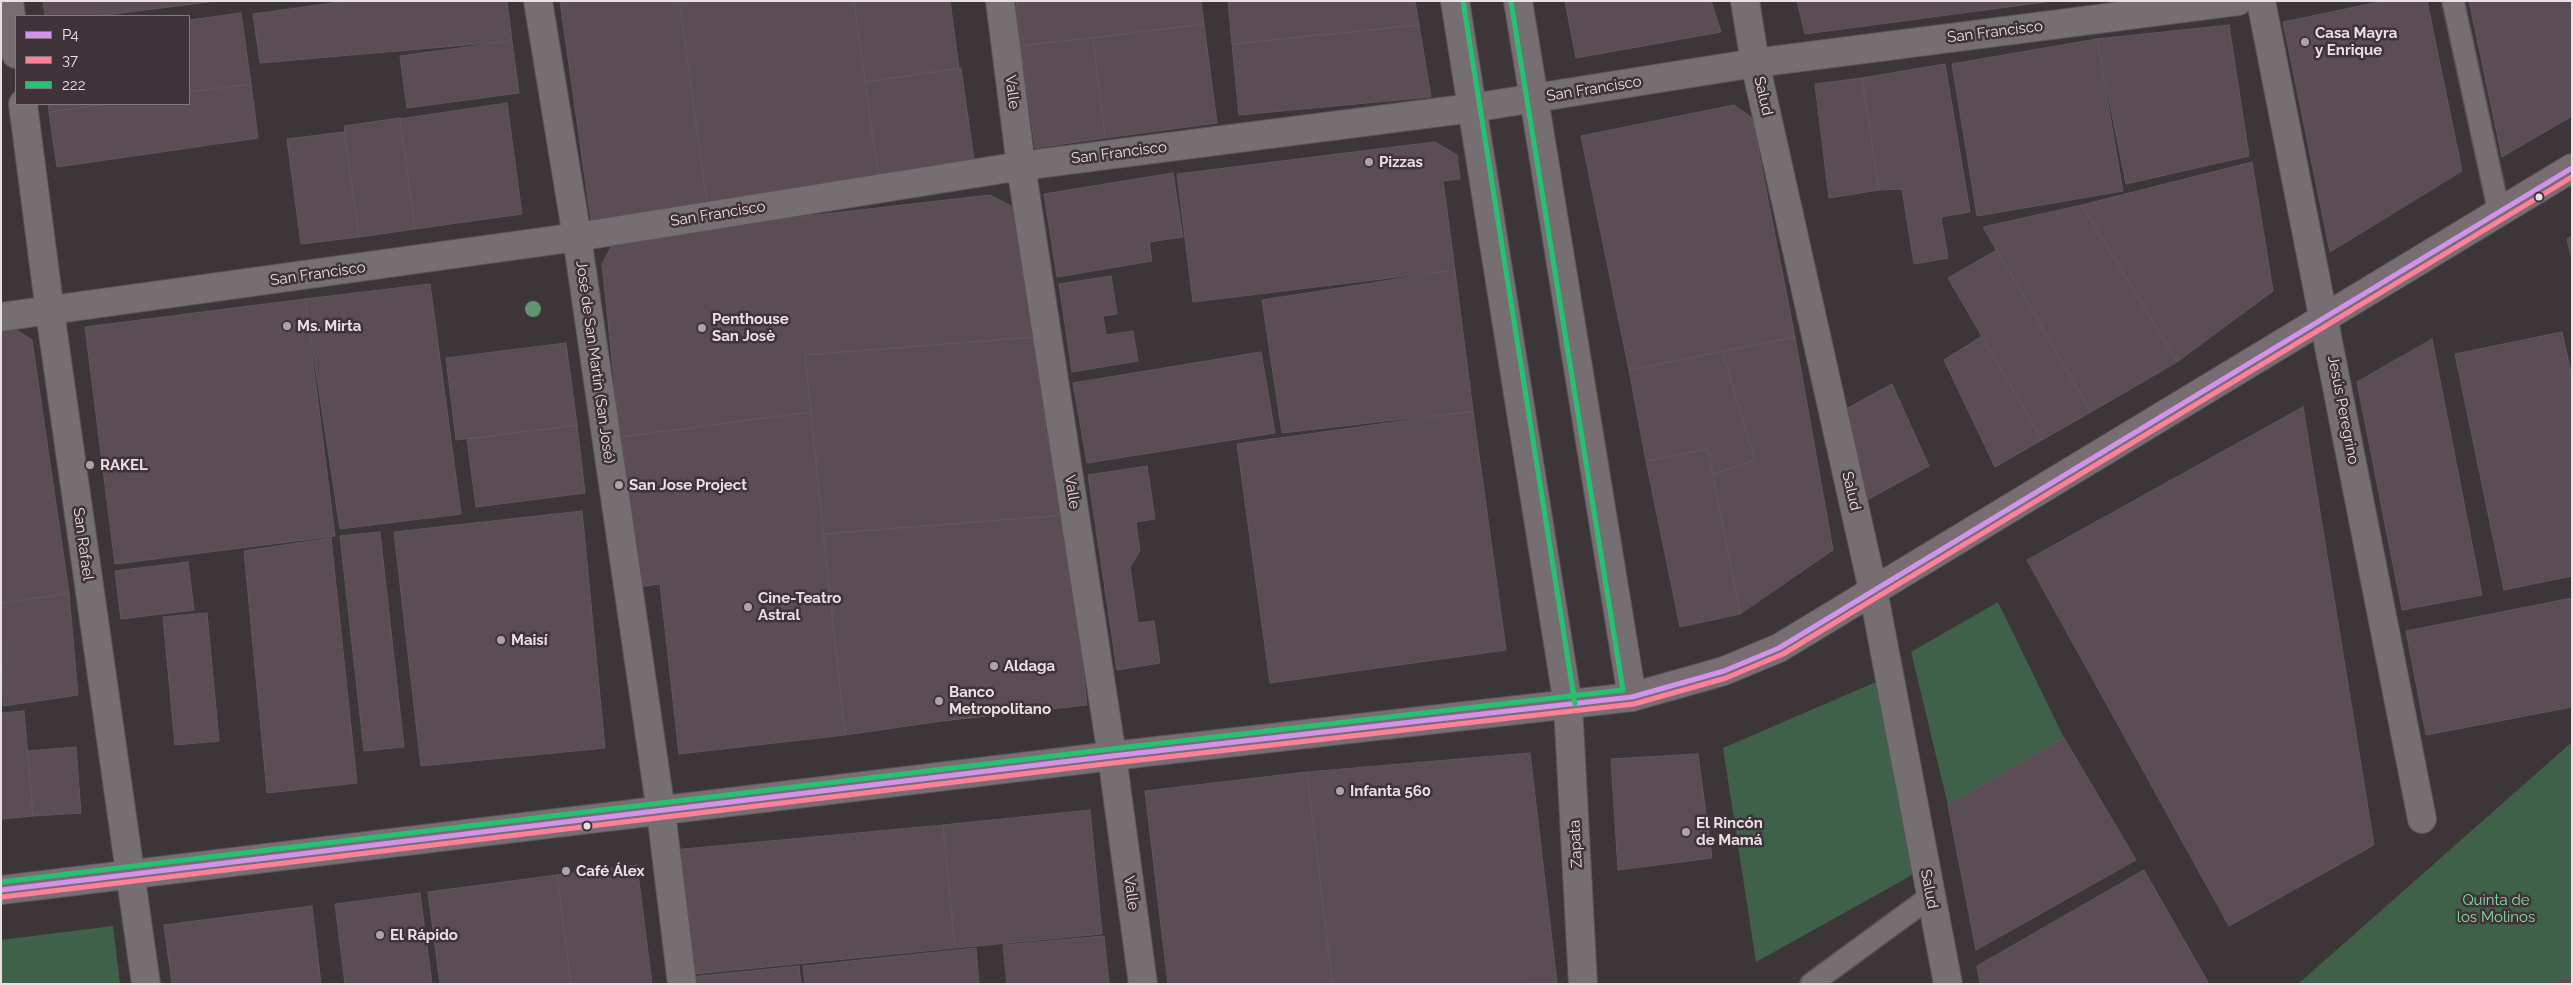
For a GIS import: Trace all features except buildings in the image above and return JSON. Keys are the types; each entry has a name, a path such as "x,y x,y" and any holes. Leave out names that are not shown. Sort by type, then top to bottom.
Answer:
{"main road":[{"path":"1,890 661,812 1112,756 1632,697 1724,671 1779,648 2572,168"}],"street":[{"path":"10,1 15,45"},
{"name":"José de San Martín (San José)","path":"538,1 577,237 661,812 682,984"},
{"name":"Valle","path":"1000,1 1021,166 1112,756 1143,984"},
{"name":"Zapata","path":"1455,1 1568,705 1583,984"},
{"path":"1518,1 1632,697"},
{"name":"Salud","path":"1744,1 1755,63 1873,590 1948,984"},
{"name":"San Francisco","path":"1,317 50,312 577,237 1021,166 1472,108 1755,63 2238,1"},
{"name":"Jesús Peregrino","path":"2261,1 2325,318 2422,819"},
{"name":"San Rafael","path":"23,105 50,312 146,984"}],"lane":[{"path":"2454,1 2499,212"},
{"path":"1811,984 1930,897"}],"green space":[{"path":"1998,602 2064,738 1948,805 1911,652"},
{"path":"1876,682 1914,874 1756,962 1723,748"},
{"name":"Quinta de los Molinos","path":"2572,742 2572,984 2298,984"},
{"path":"113,926 120,984 1,984 1,940"}],"transit line":[{"name":"222","path":"1463,1 1575,704"},
{"name":"222","path":"1,882 1111,749 1623,690 1511,2"},
{"name":"P4","path":"1,890 1112,756 1632,697 1724,671 1779,648 2572,168"},
{"name":"37","path":"2,897 1113,763 1634,704 1726,678 1783,654 2572,177"}],"place":[{"name":"Casa Mayra y Enrique","path":"2305,42"},
{"name":"Pizzas","path":"1369,162"},
{"name":"Ms. Mirta","path":"287,326"},
{"name":"Penthouse San Josè","path":"702,328"},
{"name":"RAKEL","path":"90,465"},
{"name":"San Jose Project","path":"619,485"},
{"name":"Cine-Teatro Astral","path":"748,607"},
{"name":"Maisí","path":"501,640"},
{"name":"Aldaga","path":"994,666"},
{"name":"Banco Metropolitano","path":"939,701"},
{"name":"Infanta 560","path":"1340,791"},
{"name":"El Rincón de Mamá","path":"1686,832"},
{"name":"Café Álex","path":"566,871"},
{"name":"El Rápido","path":"380,935"}]}
